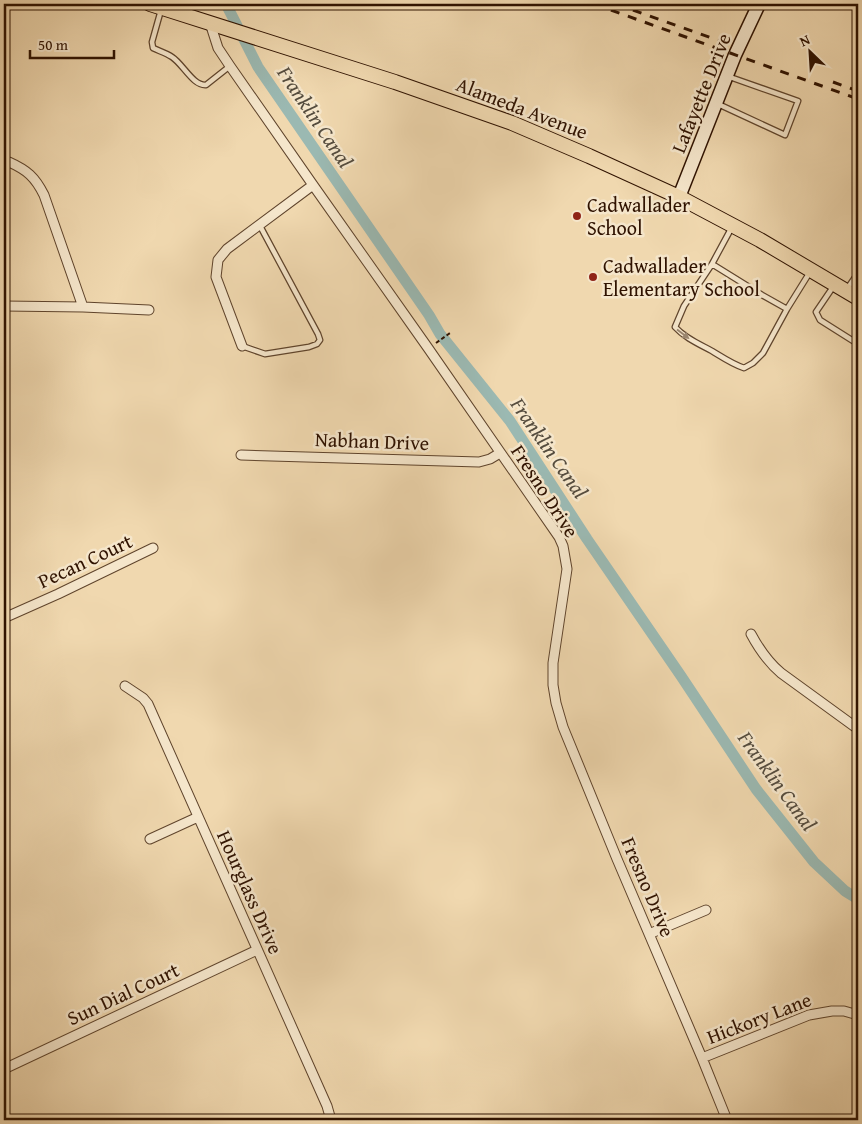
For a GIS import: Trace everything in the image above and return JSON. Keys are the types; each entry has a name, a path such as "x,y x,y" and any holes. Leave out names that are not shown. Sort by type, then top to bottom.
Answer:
{"main road":[{"name":"Alameda Avenue","path":"156,6 395,82 512,123 679,197 847,290"}],"street":[{"name":"Lafayette Drive","path":"679,197 727,76 759,4"},
{"name":"Fresno Drive","path":"214,25 218,48 230,66 559,537 563,546 567,569 553,663 553,685 556,703 570,745 727,1120"},
{"path":"9,162 31,174 39,184 83,307"},
{"path":"242,346 216,277 216,265 220,256 227,249 312,185"},
{"path":"4,306 149,310"},
{"name":"Nabhan Drive","path":"241,455 479,462 500,453"},
{"name":"Pecan Court","path":"4,618 153,548"},
{"path":"751,634 772,666 858,729"},
{"name":"Hourglass Drive","path":"125,686 143,698 148,704 327,1106 331,1120"},
{"path":"150,839 198,817"},
{"path":"650,934 706,910"},
{"name":"Sun Dial Court","path":"4,1069 257,950"},
{"name":"Hickory Lane","path":"702,1058 809,1015 832,1011 844,1011 858,1015"}],"lane":[{"path":"156,6 153,48 179,62 197,83 201,85 206,85 230,66"},
{"path":"716,104 785,134 798,101 727,76"},
{"path":"242,346 265,354 309,347 317,344 320,340 259,224"},
{"path":"733,226 712,264 684,306 675,327 681,334 736,365 744,368 753,363 763,353 787,309 812,270"},
{"path":"712,264 787,309"},
{"path":"858,274 847,290 816,312 820,320 858,344"}],"path":[{"path":"435,343 450,332"}],"waterway":[{"name":"Franklin Canal","path":"226,4 258,67 429,315 440,334 510,421 587,539 756,789 814,862 845,891 858,899"}],"railway":[{"path":"594,4 858,99"},
{"path":"616,4 734,46"},
{"path":"833,82 858,91"}],"place":[{"name":"Cadwallader School","path":"577,216"},
{"name":"Cadwallader Elementary School","path":"593,277"}]}
